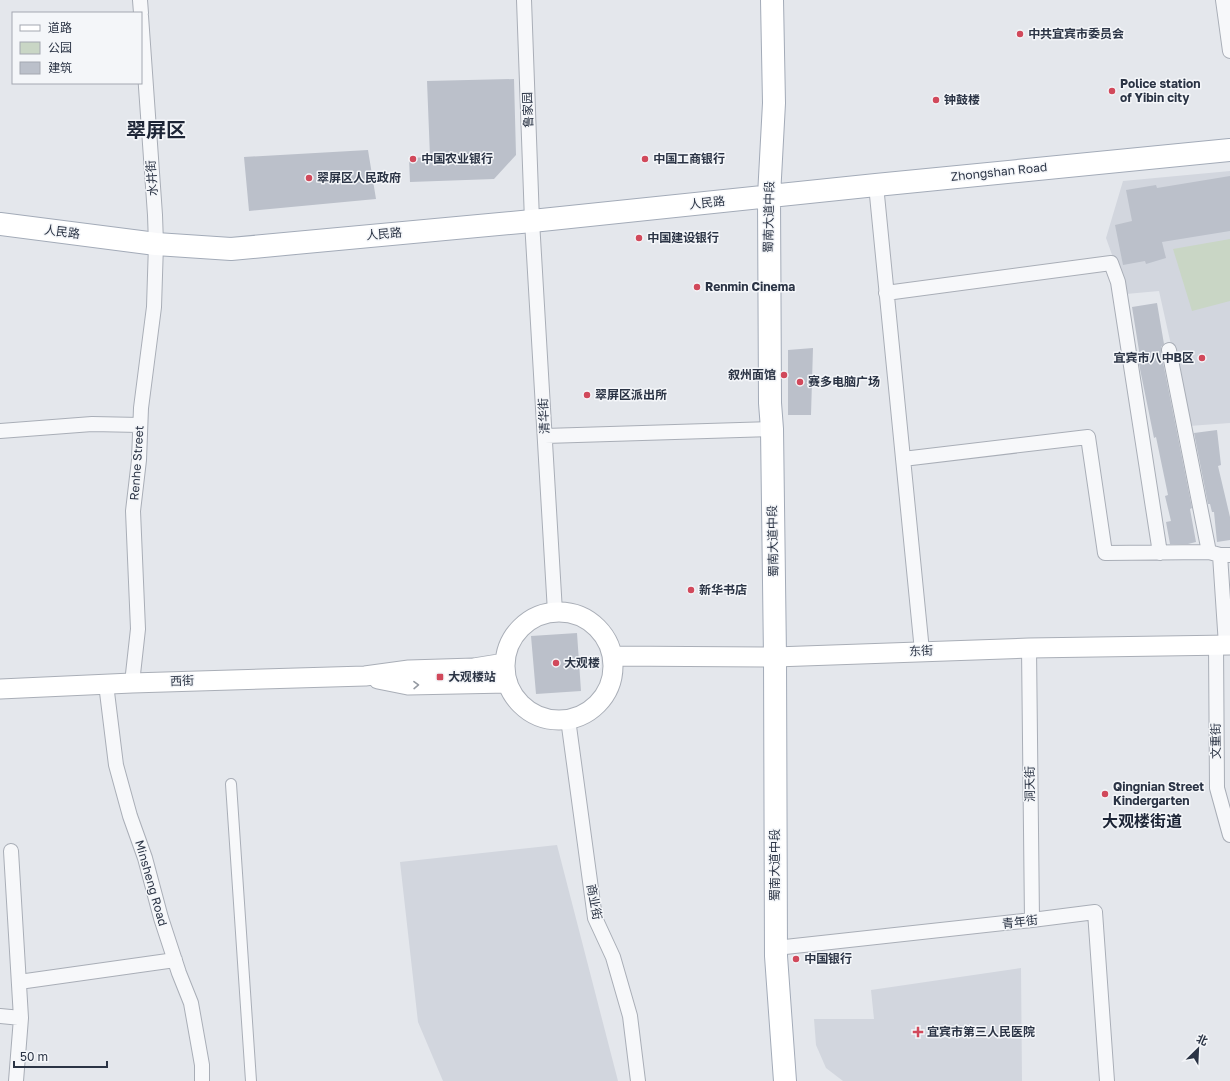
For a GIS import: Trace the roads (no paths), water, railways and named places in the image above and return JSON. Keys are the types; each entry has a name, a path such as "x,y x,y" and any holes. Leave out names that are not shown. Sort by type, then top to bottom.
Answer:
{"main road":[{"name":"蜀南大道中段","path":"772,0 774,103 769,196 770,403 772,429 775,656 776,948 785,1081"},
{"name":"Zhongshan Road","path":"769,196 1230,150"},
{"name":"人民路","path":"0,224 156,244 231,249 769,196"},
{"path":"555,612 574,614 590,622 600,630 610,646 612,656 613,673 607,691 596,706 586,713 568,719 549,719 529,710 510,688 505,670 505,659 513,637 530,620 555,612"},
{"name":"东街","path":"612,656 775,656 1029,648 1224,645"},
{"name":"西街","path":"0,689 132,683 365,676 409,670 474,668 505,664"},
{"name":"西街","path":"365,676 408,685 508,683"}],"street":[{"path":"140,0 141,12"},
{"name":"鲁家园","path":"524,0 532,220"},
{"path":"1223,0 1230,51"},
{"name":"水井街","path":"142,31 156,244"},
{"path":"876,185 922,651"},
{"name":"清华街","path":"532,220 555,612"},
{"name":"Renhe Street","path":"132,683 138,629 133,511 139,460 141,408 154,307 156,244"},
{"path":"886,293 1111,263 1118,282 1160,553"},
{"name":"文重街","path":"1169,350 1220,554 1224,645 1217,788 1230,835"},
{"path":"0,431 92,424 140,425"},
{"path":"545,436 772,429"},
{"path":"902,459 1088,437 1105,553 1220,554"},
{"name":"洞天街","path":"1029,648 1032,920"},
{"name":"Minsheng Road","path":"106,684 116,765 130,816 145,858 161,918 191,1003 202,1065 202,1081"},
{"name":"商业街","path":"568,719 595,918 613,957 630,1016 638,1081"},
{"path":"231,784 251,1081"},
{"path":"11,851 21,1018 16,1081"},
{"name":"青年街","path":"776,948 1095,912 1107,1081"},
{"path":"19,982 175,960"},
{"path":"0,1016 21,1018"}],"place":[{"name":"中共宜宾市委员会","path":"1020,34"},
{"name":"Police station of Yibin city","path":"1112,91"},
{"name":"钟鼓楼","path":"936,100"},
{"name":"中国农业银行","path":"413,159"},
{"name":"中国工商银行","path":"645,159"},
{"name":"翠屏区人民政府","path":"309,178"},
{"name":"中国建设银行","path":"639,238"},
{"name":"Renmin Cinema","path":"697,287"},
{"name":"宜宾市八中B区","path":"1202,358"},
{"name":"叙州面馆","path":"784,375"},
{"name":"赛多电脑广场","path":"800,382"},
{"name":"翠屏区派出所","path":"587,395"},
{"name":"新华书店","path":"691,590"},
{"name":"大观楼","path":"556,663"},
{"name":"大观楼站","path":"440,677"},
{"name":"Qingnian Street Kindergarten","path":"1105,794"},
{"name":"中国银行","path":"796,959"},
{"name":"宜宾市第三人民医院","path":"918,1032"}],"district":[{"name":"翠屏区","path":"156,130"},
{"name":"大观楼街道","path":"1142,821"}]}
